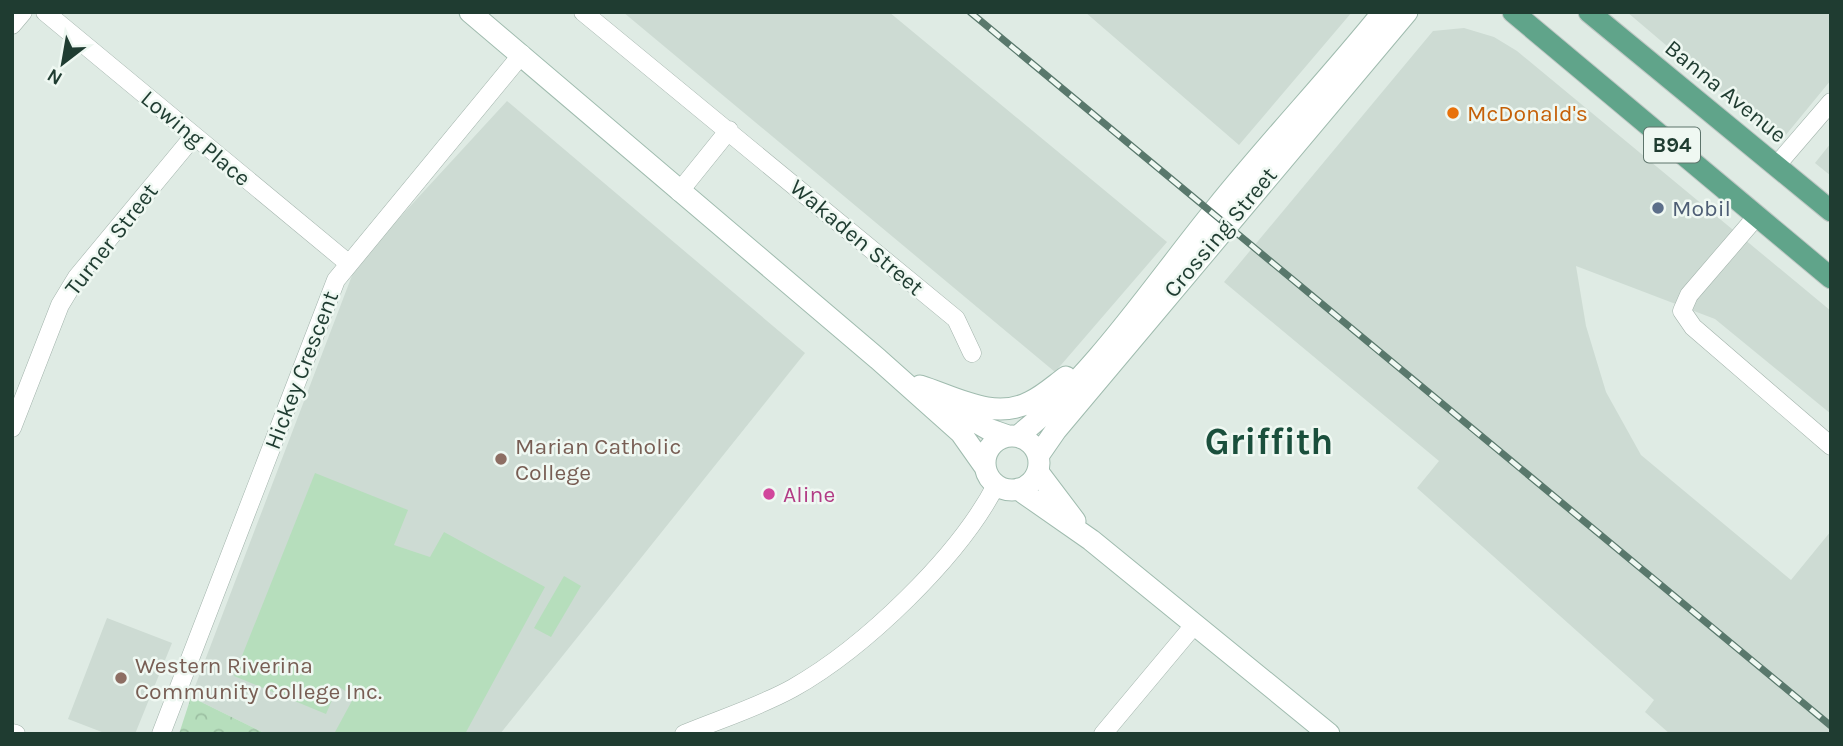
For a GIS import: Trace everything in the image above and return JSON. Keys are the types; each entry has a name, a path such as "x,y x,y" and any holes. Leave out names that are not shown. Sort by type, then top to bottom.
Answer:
{"main road":[{"path":"470,12 878,359 961,433 1000,480 1091,540 1323,732"},
{"name":"Crossing Street","path":"1013,436 1053,405 1102,349 1217,206 1382,12"},
{"name":"Crossing Street","path":"1038,464 1056,430 1231,218 1407,12"},
{"name":"B94","path":"1513,12 1831,278"},
{"name":"Banna Avenue","path":"1589,12 1831,211"},
{"name":"Crossing Street","path":"920,386 969,405 1007,408 1029,403 1102,349"},
{"path":"878,359 965,417 1031,443 1038,464 1091,540"},
{"path":"1000,480 988,450 993,443 1013,436"},
{"path":"1000,480 1028,485 1038,464"}],"street":[{"path":"12,25 23,12"},
{"name":"Lowing Place","path":"45,12 193,137 348,262"},
{"name":"Wakaden Street","path":"583,12 956,319 972,353"},
{"name":"Hickey Crescent","path":"161,734 335,280 522,54"},
{"path":"1776,166 1831,102"},
{"path":"679,192 729,130"},
{"name":"Turner Street","path":"12,428 60,305 77,277 193,137"},
{"path":"1756,217 1689,295 1682,311 1693,327 1831,446"},
{"path":"684,734 792,688 839,657 905,600 968,528 1000,480"},
{"path":"1103,734 1195,624"}],"shaded area":[{"path":"623,12 889,12 1167,242 1055,372"},
{"path":"1085,12 1352,12 1239,145"},
{"path":"1627,12 1831,12 1831,80 1780,142"},
{"path":"1464,28 1494,37 1517,51 1831,311 1831,414 1715,319 1576,266 1586,326 1606,392 1641,455 1791,580 1831,531 1831,734 1670,734 1645,712 1654,700 1417,488 1439,461 1224,282 1433,31"},
{"name":"Marian Catholic College","path":"507,101 805,353 500,734 266,734 191,697 356,265"},
{"path":"1831,143 1831,176 1815,163"},
{"name":"Western Riverina Community College Inc.","path":"107,618 172,643 135,734 107,734 68,719"}],"green space":[{"path":"315,473 408,510 394,545 430,557 444,532 545,587 465,734 334,734 354,697 338,686 326,714 234,676"},
{"path":"564,576 581,586 551,637 534,628"},
{"path":"191,697 266,734 179,734"}],"railway":[{"path":"970,12 1831,726"}],"place":[{"name":"McDonald's","path":"1453,113"},
{"name":"Mobil","path":"1658,208"},
{"name":"Marian Catholic College","path":"501,459"},
{"name":"Aline","path":"769,494"},
{"name":"Western Riverina Community College Inc.","path":"121,678"}],"district":[{"name":"Griffith","path":"1269,441"}]}
